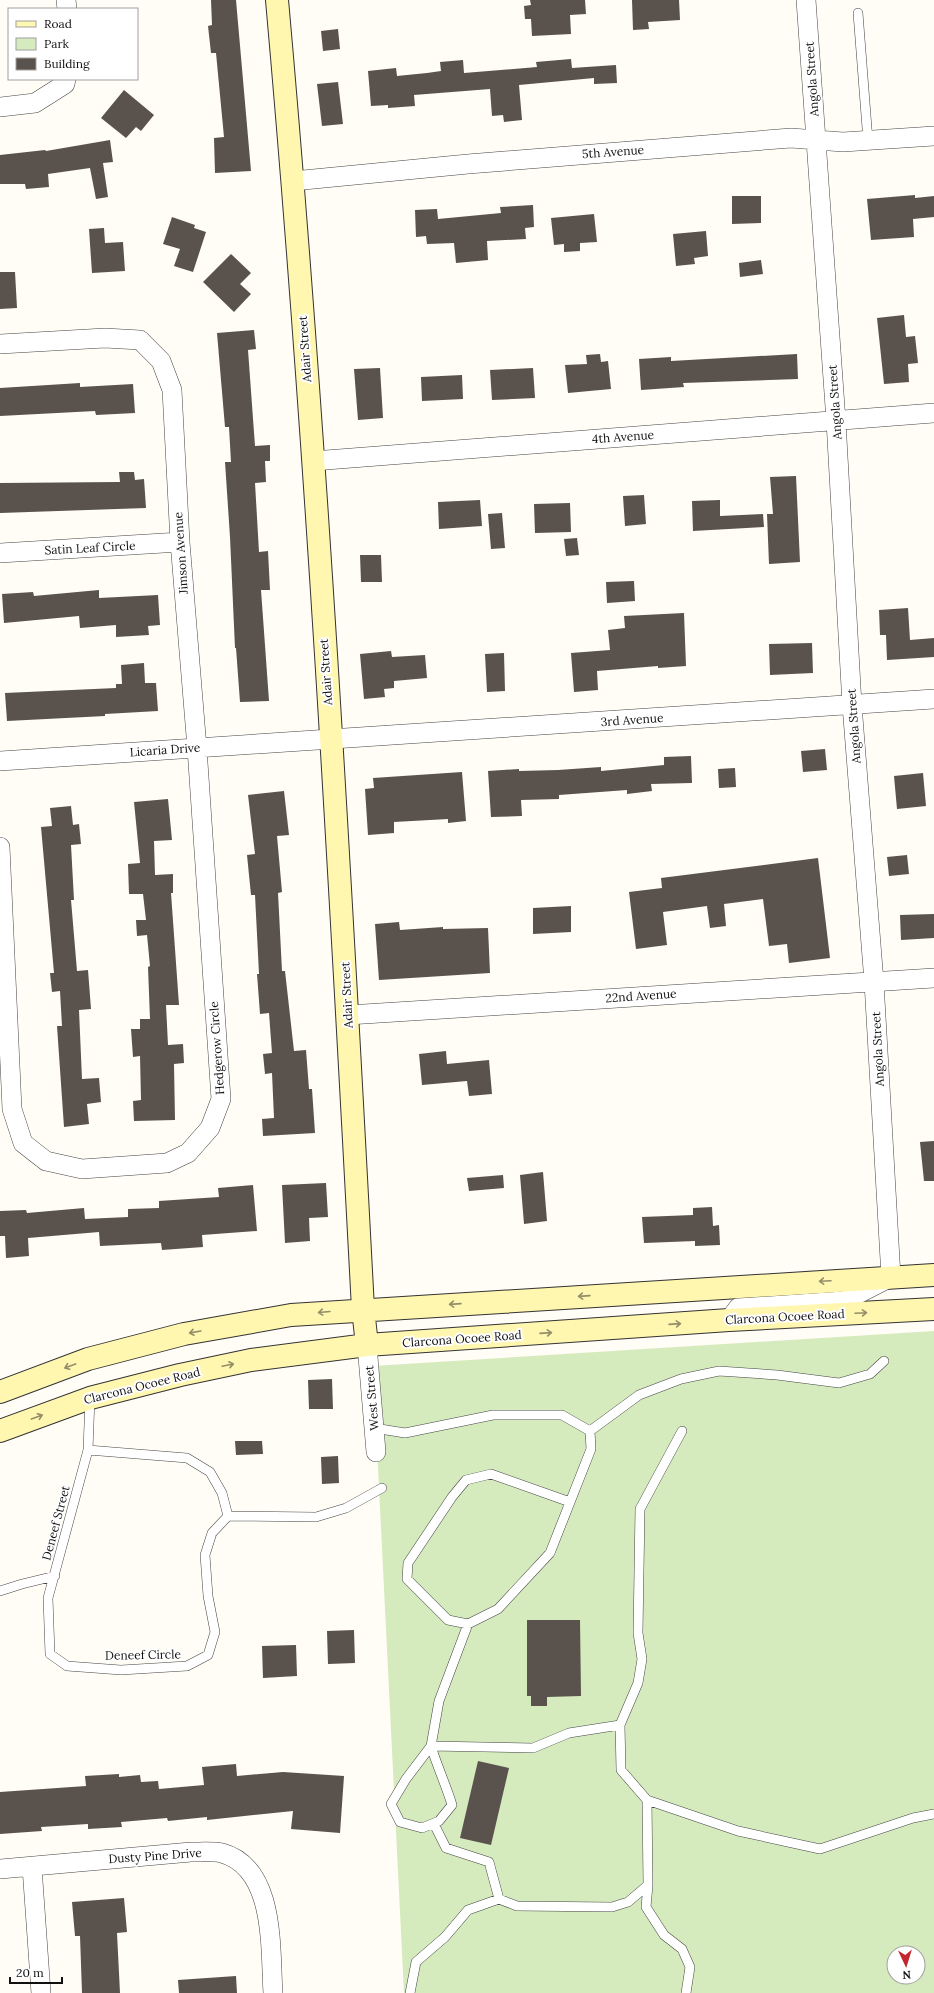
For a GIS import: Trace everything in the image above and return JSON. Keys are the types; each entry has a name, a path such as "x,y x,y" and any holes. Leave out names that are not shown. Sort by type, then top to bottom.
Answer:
{"street":[{"name":"Adair Street","path":"277,0 293,181 313,461 348,1015 363,1310 367,1345"},
{"name":"Angola Street","path":"806,0 836,421 852,705 874,982 891,1277"},
{"path":"0,107 35,103 65,84 66,80"},
{"name":"5th Avenue","path":"293,181 484,162 791,138 843,142 934,136"},
{"name":"Jimson Avenue","path":"0,344 105,338 140,340 161,360 172,390 180,542 197,748"},
{"name":"4th Avenue","path":"313,461 934,413"},
{"name":"Satin Leaf Circle","path":"0,553 180,542"},
{"name":"3rd Avenue","path":"331,740 934,699"},
{"name":"Licaria Drive","path":"0,761 331,740"},
{"name":"Hedgerow Circle","path":"0,847 12,1109 23,1143 46,1161 82,1169 166,1164 188,1153 210,1128 221,1099 197,748"},
{"name":"22nd Avenue","path":"348,1015 934,978"},
{"path":"0,1392 88,1359 184,1334 291,1315 934,1275"},
{"path":"729,1320 738,1308 844,1301 891,1277"},
{"name":"Clarcona Ocoee Road","path":"0,1431 90,1398 180,1375 251,1360 367,1345 729,1320 934,1309"},
{"name":"West Street","path":"367,1345 376,1452"},
{"name":"Dusty Pine Drive","path":"0,1869 192,1852 222,1854 246,1866 262,1890 268,1920 273,1993"},
{"path":"32,1867 41,1993"}],"lane":[{"path":"858,13 868,141"},
{"path":"590,1431 639,1395 681,1378 719,1371 777,1375 839,1383 870,1374 884,1361"},
{"name":"Deneef Street","path":"50,1654 48,1598 88,1450 90,1398"},
{"path":"374,1428 405,1433 493,1415 562,1415 590,1431"},
{"path":"570,1502 491,1474 466,1480 452,1496 408,1562 407,1578 448,1620 468,1624 498,1609 550,1553 591,1449 590,1431"},
{"path":"682,1431 640,1509 638,1633 642,1659 638,1683 620,1725 621,1770 647,1800 738,1831 820,1849 913,1818 934,1814"},
{"path":"88,1450 187,1458 210,1472 222,1493 228,1516 316,1517 346,1508 382,1488"},
{"name":"Deneef Circle","path":"50,1654 67,1666 121,1670 187,1666 208,1655 215,1632 208,1596 205,1555 212,1533 228,1516"},
{"path":"0,1591 55,1576"},
{"path":"431,1746 452,1805 439,1821 422,1828 400,1822 391,1804 406,1779 431,1746 439,1701 468,1624"},
{"path":"431,1746 533,1748 569,1733 620,1725"},
{"path":"647,1800 648,1885 646,1907 664,1935 682,1949 690,1967 686,1993"},
{"path":"434,1824 446,1848 489,1862 499,1899"},
{"path":"410,1993 416,1962 445,1937 468,1910 499,1899 517,1906 612,1907 628,1902 648,1885"}],"green space":[{"path":"934,1331 934,1993 404,1993 373,1366"}],"building":[{"path":"211,0 236,0 251,171 215,173 214,138 224,137 216,53 211,53 208,26 212,25"},
{"path":"530,0 585,0 586,14 570,15 571,34 532,36 531,19 525,19 524,6 531,5"},
{"path":"632,0 679,0 680,20 648,22 649,29 633,30"},
{"path":"338,29 340,49 323,51 321,31"},
{"path":"571,59 572,68 616,65 617,83 594,84 594,78 519,85 522,120 504,122 503,115 492,116 490,89 414,95 415,106 388,108 388,105 371,106 368,71 396,68 397,76 427,73 441,71 440,62 463,60 464,73 537,67 536,62"},
{"path":"338,82 343,124 322,126 317,84"},
{"path":"124,90 154,115 141,131 136,127 126,138 101,118"},
{"path":"110,140 113,162 103,163 108,197 96,199 90,168 48,174 49,187 26,189 25,184 0,184 0,155 46,151"},
{"path":"915,195 915,198 934,196 934,217 913,219 914,237 871,240 867,199"},
{"path":"732,196 761,196 761,223 732,224"},
{"path":"533,205 534,227 525,228 526,239 487,241 488,260 456,263 454,243 427,244 426,236 416,237 415,210 437,209 438,219 501,213 500,207"},
{"path":"594,214 597,242 580,243 580,251 564,252 564,244 554,245 551,218"},
{"path":"172,217 195,225 194,228 206,232 193,272 174,266 180,249 163,244"},
{"path":"104,228 105,243 123,242 125,271 92,273 89,229"},
{"path":"706,231 708,256 694,258 695,264 676,266 673,234"},
{"path":"231,254 251,273 240,284 251,294 234,312 203,282"},
{"path":"761,260 763,274 740,277 739,263"},
{"path":"0,272 15,272 17,308 0,309"},
{"path":"904,315 906,337 915,336 918,363 908,364 909,382 884,384 877,318"},
{"path":"254,330 256,349 248,350 255,446 270,445 270,461 265,461 266,482 255,483 259,552 268,551 270,590 261,590 269,701 240,702 235,648 225,462 231,462 229,427 225,427 217,333"},
{"path":"600,354 601,362 608,361 611,389 568,393 565,365 587,364 586,355"},
{"path":"797,354 798,379 683,383 684,387 641,390 639,359 671,357 671,361"},
{"path":"380,368 383,418 358,420 354,369"},
{"path":"533,368 535,398 492,400 490,370"},
{"path":"462,375 463,399 422,401 421,377"},
{"path":"80,383 80,387 133,384 135,413 96,415 95,411 0,416 0,388"},
{"path":"119,472 134,472 135,480 144,479 146,508 0,513 0,483 120,482"},
{"path":"796,476 800,562 769,564 767,514 773,514 770,477"},
{"path":"644,495 646,524 625,526 623,496"},
{"path":"480,500 482,526 439,529 438,502"},
{"path":"720,500 720,516 763,514 764,527 693,531 692,501"},
{"path":"570,503 571,532 535,533 534,504"},
{"path":"502,513 505,548 491,549 488,514"},
{"path":"577,538 579,555 566,556 564,539"},
{"path":"360,555 381,555 382,582 361,582"},
{"path":"634,581 635,601 607,603 606,582"},
{"path":"99,590 99,598 158,595 160,625 148,626 149,635 116,637 116,625 80,628 79,616 4,623 2,594 33,592 34,596"},
{"path":"908,608 910,640 934,638 934,657 887,660 886,635 880,635 879,610"},
{"path":"684,613 686,666 658,668 658,666 597,671 598,690 574,692 571,653 610,650 608,630 625,628 624,616"},
{"path":"812,643 813,673 770,675 769,644"},
{"path":"391,651 392,657 425,655 427,678 394,681 394,688 384,689 385,697 364,699 360,654"},
{"path":"504,653 505,691 487,692 485,654"},
{"path":"144,663 145,683 156,683 158,711 105,714 105,716 7,721 5,693 116,688 116,684 122,684 121,665"},
{"path":"825,749 827,770 803,772 801,751"},
{"path":"691,756 692,783 651,784 652,791 627,794 627,790 559,795 559,799 521,800 522,816 491,817 488,771 519,769 519,771 558,770 601,767 601,771 664,765 664,757"},
{"path":"735,768 736,787 719,788 718,769"},
{"path":"462,772 466,821 448,823 448,819 394,822 394,833 368,835 365,789 374,788 373,778"},
{"path":"923,773 926,806 897,809 894,776"},
{"path":"284,791 289,835 277,836 282,892 278,893 282,971 285,971 294,1051 306,1050 309,1089 312,1089 315,1133 263,1136 262,1119 274,1118 272,1073 265,1074 263,1054 272,1053 269,1013 260,1014 257,974 259,974 255,895 251,895 247,855 255,854 248,795"},
{"path":"168,799 172,840 154,841 155,875 173,874 173,893 171,893 179,1005 166,1005 168,1045 183,1044 184,1063 174,1064 175,1120 134,1121 133,1101 141,1100 140,1056 133,1057 131,1029 140,1029 140,1019 150,1019 148,967 150,966 147,935 137,936 136,920 146,920 143,894 129,894 128,864 140,863 134,802"},
{"path":"71,806 73,825 79,824 81,844 71,845 74,900 71,900 77,971 88,970 91,1009 79,1010 82,1079 99,1078 101,1102 87,1104 89,1124 64,1127 57,1026 62,1026 60,991 52,992 50,973 54,973 41,827 52,826 50,808"},
{"path":"907,855 909,874 889,876 887,857"},
{"path":"818,858 830,958 789,963 787,944 769,946 763,899 724,904 726,926 710,928 707,906 663,912 667,945 636,949 629,892 662,888 661,878"},
{"path":"571,906 571,932 533,934 533,908"},
{"path":"934,914 934,938 901,940 900,915"},
{"path":"399,922 400,930 443,927 443,929 488,928 490,973 379,980 375,924"},
{"path":"446,1051 447,1064 489,1060 492,1094 469,1096 467,1081 422,1085 419,1054"},
{"path":"934,1141 934,1181 924,1181 920,1142"},
{"path":"543,1172 547,1221 524,1224 520,1175"},
{"path":"503,1175 504,1188 469,1191 467,1178"},
{"path":"326,1183 328,1217 309,1218 310,1241 285,1243 282,1185"},
{"path":"253,1185 257,1231 202,1235 203,1247 162,1250 161,1243 100,1246 99,1232 28,1238 29,1256 6,1258 5,1236 0,1236 0,1211 26,1210 27,1213 84,1208 85,1219 128,1217 128,1209 159,1208 159,1201 219,1197 218,1188"},
{"path":"712,1207 713,1226 719,1225 720,1245 695,1246 695,1241 644,1243 642,1217 693,1215 693,1208"},
{"path":"332,1379 333,1409 309,1409 308,1380"},
{"path":"235,1441 262,1441 263,1454 236,1455"},
{"path":"338,1456 339,1483 322,1484 321,1457"},
{"path":"527,1620 580,1620 581,1696 547,1697 547,1706 531,1706 531,1696 527,1696"},
{"path":"354,1630 355,1663 328,1664 327,1631"},
{"path":"296,1645 297,1676 263,1678 262,1646"},
{"path":"478,1761 509,1768 491,1845 460,1838"},
{"path":"236,1764 237,1776 283,1772 344,1776 340,1833 291,1829 293,1811 207,1820 207,1817 168,1821 167,1818 121,1822 122,1827 88,1829 88,1824 41,1827 42,1831 0,1834 0,1792 86,1786 85,1776 119,1774 119,1777 140,1775 141,1782 158,1781 159,1789 204,1785 202,1767"},
{"path":"124,1898 127,1932 117,1933 120,1993 82,1993 80,1936 75,1936 72,1902"},
{"path":"236,1976 237,1993 179,1993 178,1980"}]}
